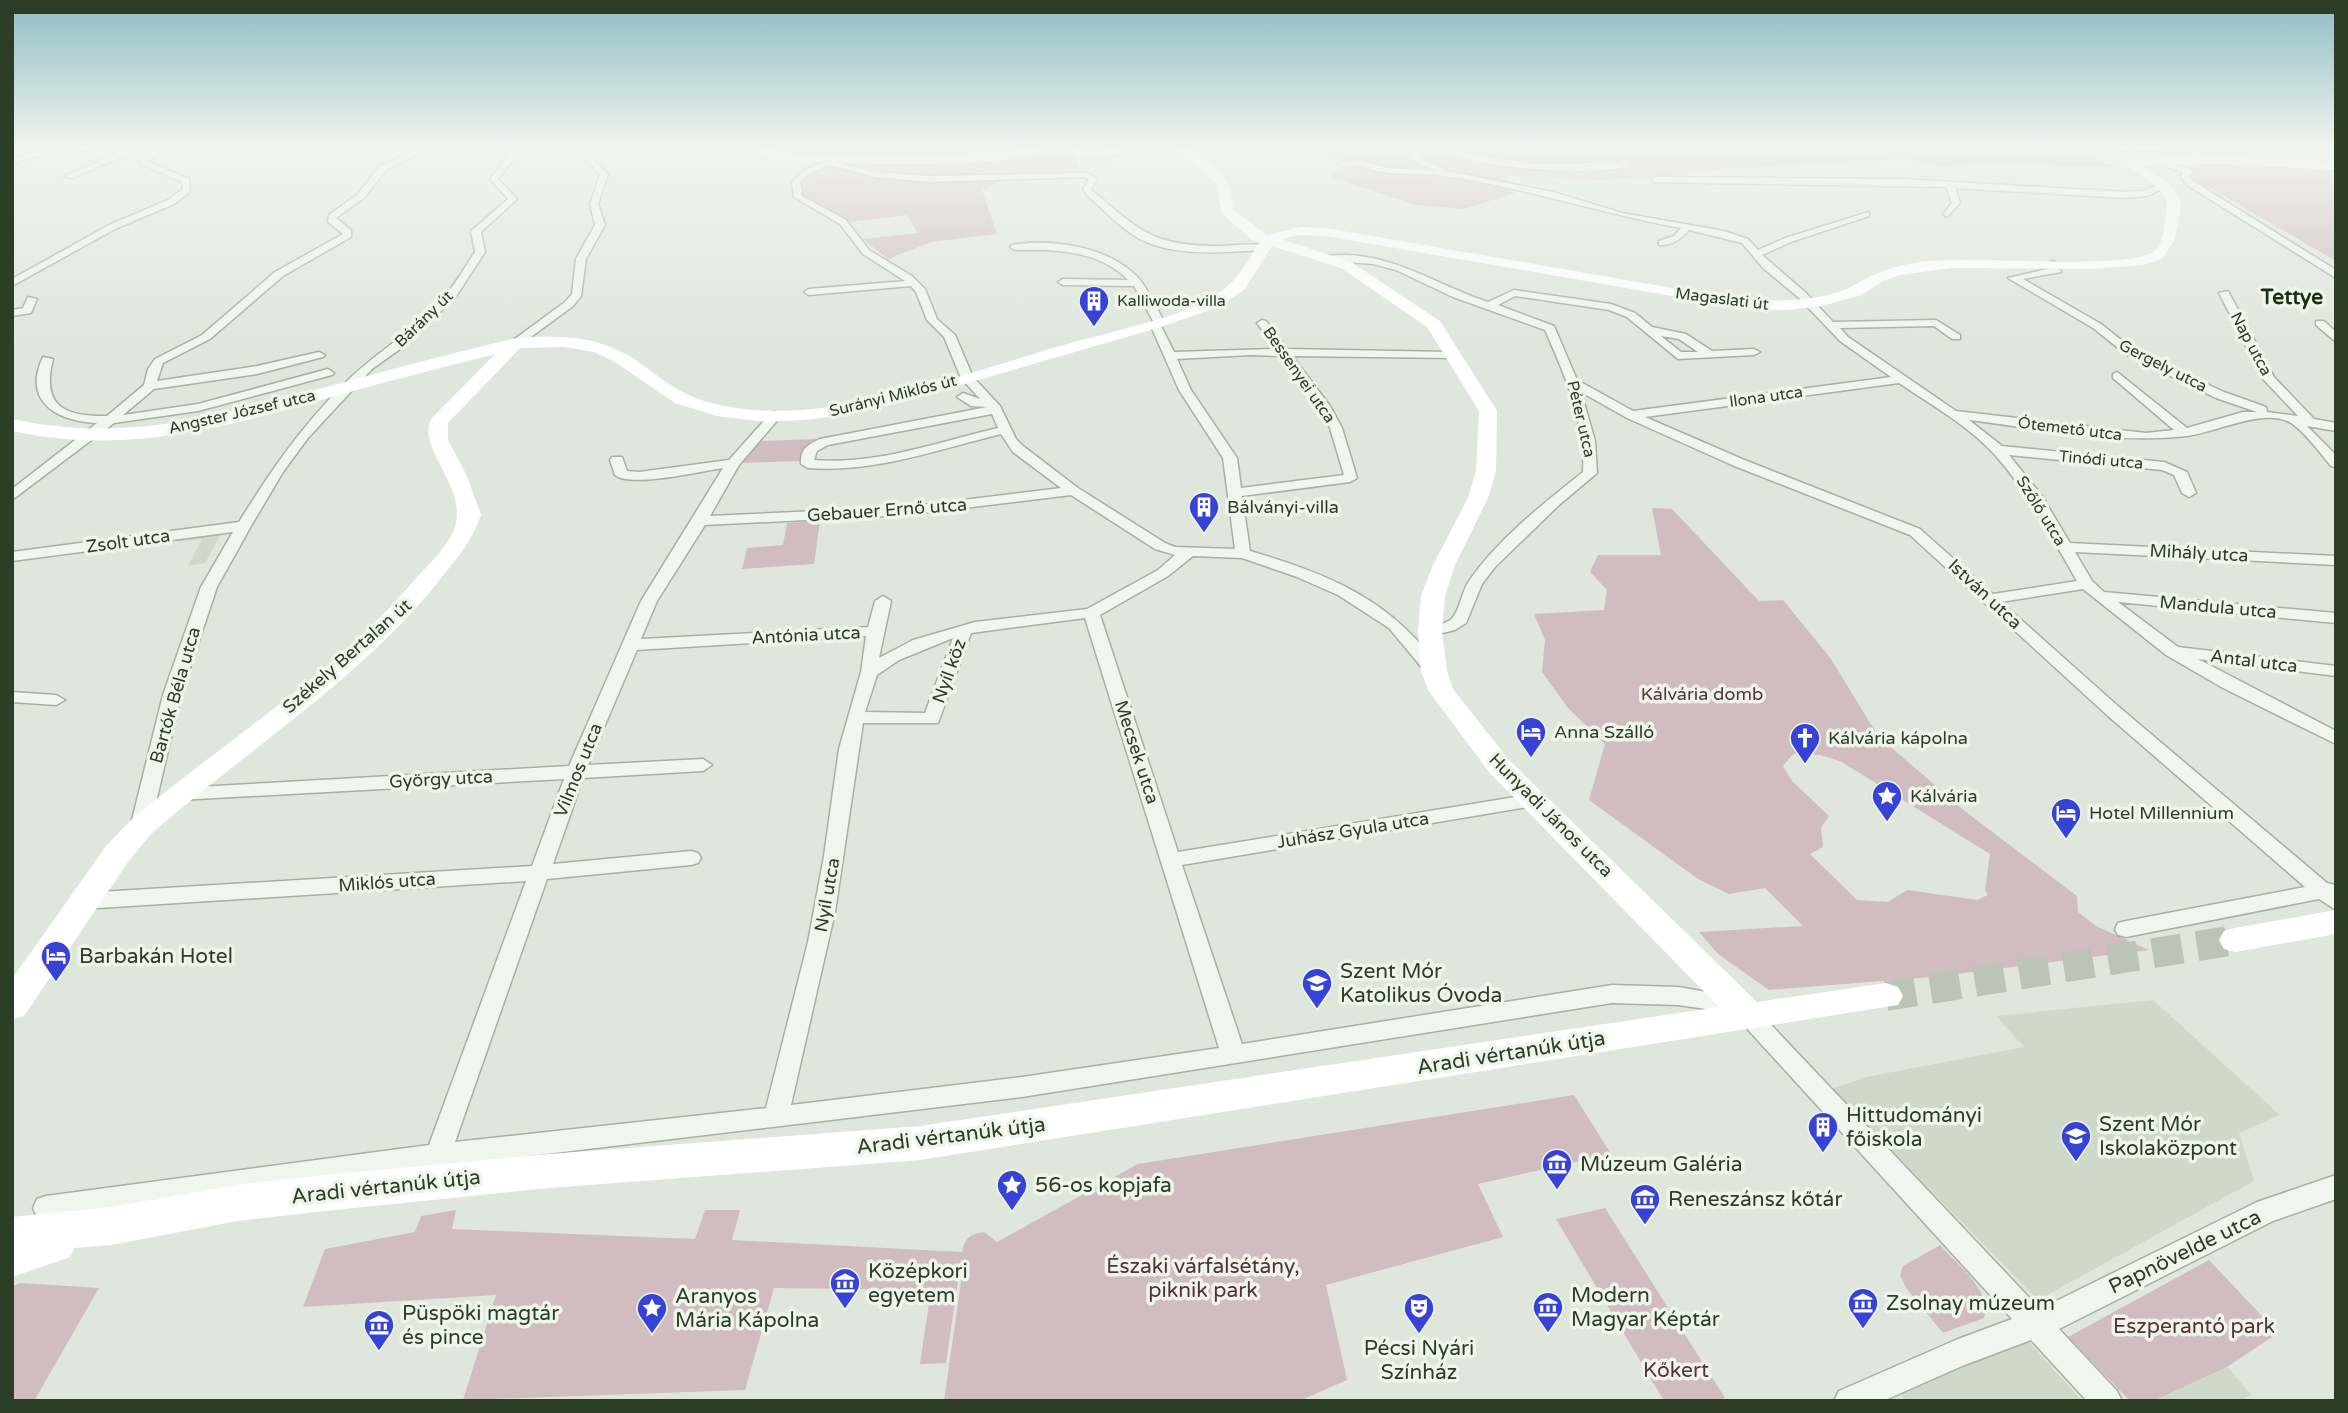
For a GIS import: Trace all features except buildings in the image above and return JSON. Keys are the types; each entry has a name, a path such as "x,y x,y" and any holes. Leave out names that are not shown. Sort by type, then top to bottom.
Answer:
{"street":[{"path":"12,283 124,221 146,212"},
{"path":"150,386 159,361 206,337 279,274 348,235 348,232 331,220 339,212"},
{"name":"Bárány út","path":"347,387 452,296 480,252 476,231 498,212"},
{"name":"Székely Bertalan út","path":"140,828 290,707 400,613 461,539 470,515 456,474 438,440 437,430 448,412 516,343 577,294 581,259 600,225 596,212"},
{"path":"825,212 843,222 866,252 921,291 932,320 949,335 957,350 967,378 992,405 1004,430 1018,449 1073,492 1160,546 1173,551 1243,554 1282,565 1357,601 1395,625 1434,671"},
{"path":"1113,212 1140,235 1152,240 1181,246 1265,244"},
{"name":"Hunyadi János utca","path":"1228,212 1265,244 1331,258 1422,314 1434,324 1488,411 1486,471 1478,498 1444,565 1433,596 1430,631 1434,671 1441,690 1454,709 1499,766 1743,1010 2107,1401"},
{"name":"Szőlő utca","path":"1611,212 1739,238 1766,266 1802,295 1829,325 1955,415 1998,450 2035,496 2086,584 2100,596 2172,651 2229,684 2336,738"},
{"name":"Magaslati út","path":"1265,244 1287,234 1326,232 1719,302 1766,306 1808,303 1857,292 1877,279 1894,273 1935,265 2130,262 2158,255 2169,233 2172,212"},
{"path":"2236,212 2336,275"},
{"path":"1757,254 1788,240 1866,214"},
{"path":"1662,243 1677,238 1687,227"},
{"name":"Surányi Miklós út","path":"347,387 516,343 554,343 592,347 612,354 657,386 693,404 736,414 775,416 855,408 1158,323 1212,304 1239,287 1265,244"},
{"path":"1015,247 1059,247 1084,251 1128,272 1137,283 1158,323 1169,356 1185,390 1230,458 1243,554"},
{"name":"Péter utca","path":"1331,258 1353,258 1387,264 1413,273 1457,295 1490,304 1550,328 1574,383 1590,454 1590,473 1554,502 1490,564 1475,584 1460,620 1449,627 1430,631"},
{"path":"1128,272 1138,264"},
{"name":"Gergely utca","path":"2053,264 2057,270 2013,278 2096,326 2131,353 2232,400 2296,420"},
{"path":"12,272 32,272"},
{"path":"1063,282 1137,283"},
{"path":"809,292 913,283"},
{"path":"1490,304 1514,293 1579,302 1626,312 1678,356 1754,352"},
{"name":"Nap utca","path":"2224,293 2269,379 2310,422"},
{"path":"12,313 27,311 32,299"},
{"name":"Bessenyei utca","path":"1235,493 1350,478 1336,428 1286,353 1262,323"},
{"path":"1829,325 1937,323 1956,337"},
{"path":"2320,323 2336,339"},
{"path":"1648,330 1682,337 1709,354"},
{"path":"1169,356 1250,352 1451,355"},
{"path":"12,496 150,386 257,370 319,355"},
{"name":"Angster József utca","path":"47,359 42,381 45,396 59,411 71,416 111,419 187,408 328,373"},
{"path":"2117,376 2185,433"},
{"name":"Ilona utca","path":"1631,415 1902,379"},
{"name":"István utca","path":"1574,383 1631,415 1788,484 1915,532 2113,711 2331,894"},
{"name":"Angster József utca","path":"12,425 45,433 90,436 135,433 206,423 347,387"},
{"name":"Bartók Béla utca","path":"12,1006 117,853 140,828 172,695 209,587 296,444 347,387"},
{"path":"963,397 975,403 992,405"},
{"path":"992,405 826,436 807,454 808,464 823,466 881,460 970,433 1004,430"},
{"name":"Ótemető utca","path":"1955,415 2146,437 2185,433 2243,416 2275,416 2336,427"},
{"name":"Vilmos utca","path":"438,1154 576,772 649,601 733,463 775,416"},
{"path":"2296,420 2336,463"},
{"name":"Tinódi utca","path":"1998,450 2164,466 2180,472 2189,493"},
{"path":"869,451 872,457 881,460"},
{"path":"617,460 622,475 639,476 733,463"},
{"name":"Gebauer Ernő utca","path":"700,521 906,511 1073,492"},
{"name":"Zsolt utca","path":"12,557 244,526"},
{"name":"Mihály utca","path":"2063,547 2336,561"},
{"path":"869,672 893,657 964,630 1020,620 1091,613 1163,573 1190,551"},
{"path":"1989,599 2086,584"},
{"name":"Mandula utca","path":"2100,596 2336,618"},
{"path":"883,601 874,638 893,657"},
{"name":"Mecsek utca","path":"1091,613 1233,1054"},
{"name":"Nyíl köz","path":"855,717 932,719 964,630"},
{"name":"Antónia utca","path":"630,645 874,638 869,672"},
{"name":"Antal utca","path":"2172,651 2336,671"},
{"name":"Nyíl utca","path":"776,1117 811,985 855,717 869,672"},
{"path":"12,697 56,700"},
{"name":"György utca","path":"179,794 703,765"},
{"name":"Juhász Gyula utca","path":"1171,860 1534,800"},
{"name":"Miklós utca","path":"83,901 538,873 691,858"},
{"path":"2126,929 2331,894"},
{"path":"2235,940 2336,922"},
{"name":"Aradi vértanúk útja","path":"46,1208 197,1184 438,1154 978,1093 1612,994 1678,996 1743,1010"},
{"path":"1743,1010 1886,996"},
{"name":"Aradi vértanúk útja","path":"12,1236 130,1222 237,1202 550,1171 920,1143 1743,1010"},
{"name":"Aradi vértanúk útja","path":"12,1258 130,1222 197,1184"},
{"name":"Papnövelde utca","path":"1849,1401 1886,1393 1958,1353 2038,1325 2266,1211 2336,1187"}],"shaded area":[{"path":"223,530 205,563 188,566 202,539 177,542 181,536"},
{"name":"Szent Mór Iskolaközpont","path":"2153,1000 2280,1115 2239,1133 2254,1181 2038,1300 1831,1089 1866,1077 2024,1047 1996,1016"},
{"path":"2027,1340 2082,1401 1904,1401 1902,1394 1906,1387"},
{"path":"2227,1367 2252,1395 2244,1398 2245,1401 2153,1401"}],"green space":[{"path":"831,212 989,212 997,234 931,242 888,259 863,239 918,233 907,215 851,222"},
{"path":"2252,212 2336,212 2336,261"},
{"path":"817,439 807,448 802,461 739,463 759,441"},
{"name":"Kálvária domb","path":"1652,508 1672,509 1759,601 1783,600 1831,659 1878,736 1966,812 2077,896 2078,912 2096,926 2149,950 1932,977 1769,990 1718,954 1699,932 1803,926 1765,888 1729,894 1698,879 1589,800 1605,744 1568,708 1542,672 1545,640 1534,614 1604,610 1607,590 1590,572 1598,555 1661,555","holes":["1793,754 1820,755 1840,761 1990,854 1985,890 1988,895 1977,900 1907,890 1888,902 1857,900 1810,854 1823,847 1821,828 1829,816 1792,781 1783,766"]},
{"path":"820,521 814,564 742,569 747,548 783,545 787,523"},
{"name":"Északi várfalsétány, piknik park","path":"1574,1095 1611,1154 1478,1184 1503,1237 1326,1285 1347,1380 1299,1401 944,1401 964,1261 961,1260 946,1363 920,1364 931,1290 774,1288 745,1390 463,1400 496,1295 303,1307 325,1249 415,1232 421,1216 456,1210 452,1229 695,1239 705,1210 740,1210 732,1240 962,1252 966,1240 975,1234 984,1232 997,1242 1138,1164"},
{"name":"Kőkert","path":"1605,1208 1725,1398 1716,1401 1664,1401 1556,1219"},
{"path":"1940,1245 1978,1287 1985,1307 1984,1318 1943,1333 1906,1288 1900,1275 1903,1266"},
{"name":"Eszperantó park","path":"2209,1260 2278,1333 2227,1367 2153,1401 2130,1401 2068,1337"},
{"path":"21,1283 99,1288 34,1401 12,1401 12,1286"}],"tunnel":[{"path":"1886,996 2235,940"}],"place":[{"name":"Kalliwoda-villa","path":"1094,328"},
{"name":"Bálványi-villa","path":"1204,534"},
{"name":"Anna Szálló","path":"1531,759"},
{"name":"Kálvária kápolna","path":"1805,765"},
{"name":"Kálvária","path":"1887,823"},
{"name":"Hotel Millennium","path":"2066,840"},
{"name":"Barbakán Hotel","path":"56,983"},
{"name":"Szent Mór Katolikus Óvoda","path":"1317,1010"},
{"name":"Hittudományi főiskola","path":"1823,1154"},
{"name":"Szent Mór Iskolaközpont","path":"2076,1163"},
{"name":"Múzeum Galéria","path":"1557,1191"},
{"name":"56-os kopjafa","path":"1012,1212"},
{"name":"Reneszánsz kőtár","path":"1645,1226"},
{"name":"Középkori egyetem","path":"845,1310"},
{"name":"Zsolnay múzeum","path":"1863,1330"},
{"name":"Modern Magyar Képtár","path":"1548,1334"},
{"name":"Aranyos Mária Kápolna","path":"652,1335"},
{"name":"Pécsi Nyári Színház","path":"1419,1335"},
{"name":"Püspöki magtár és pince","path":"379,1352"}],"district":[{"name":"Tettye","path":"2292,297"}]}
